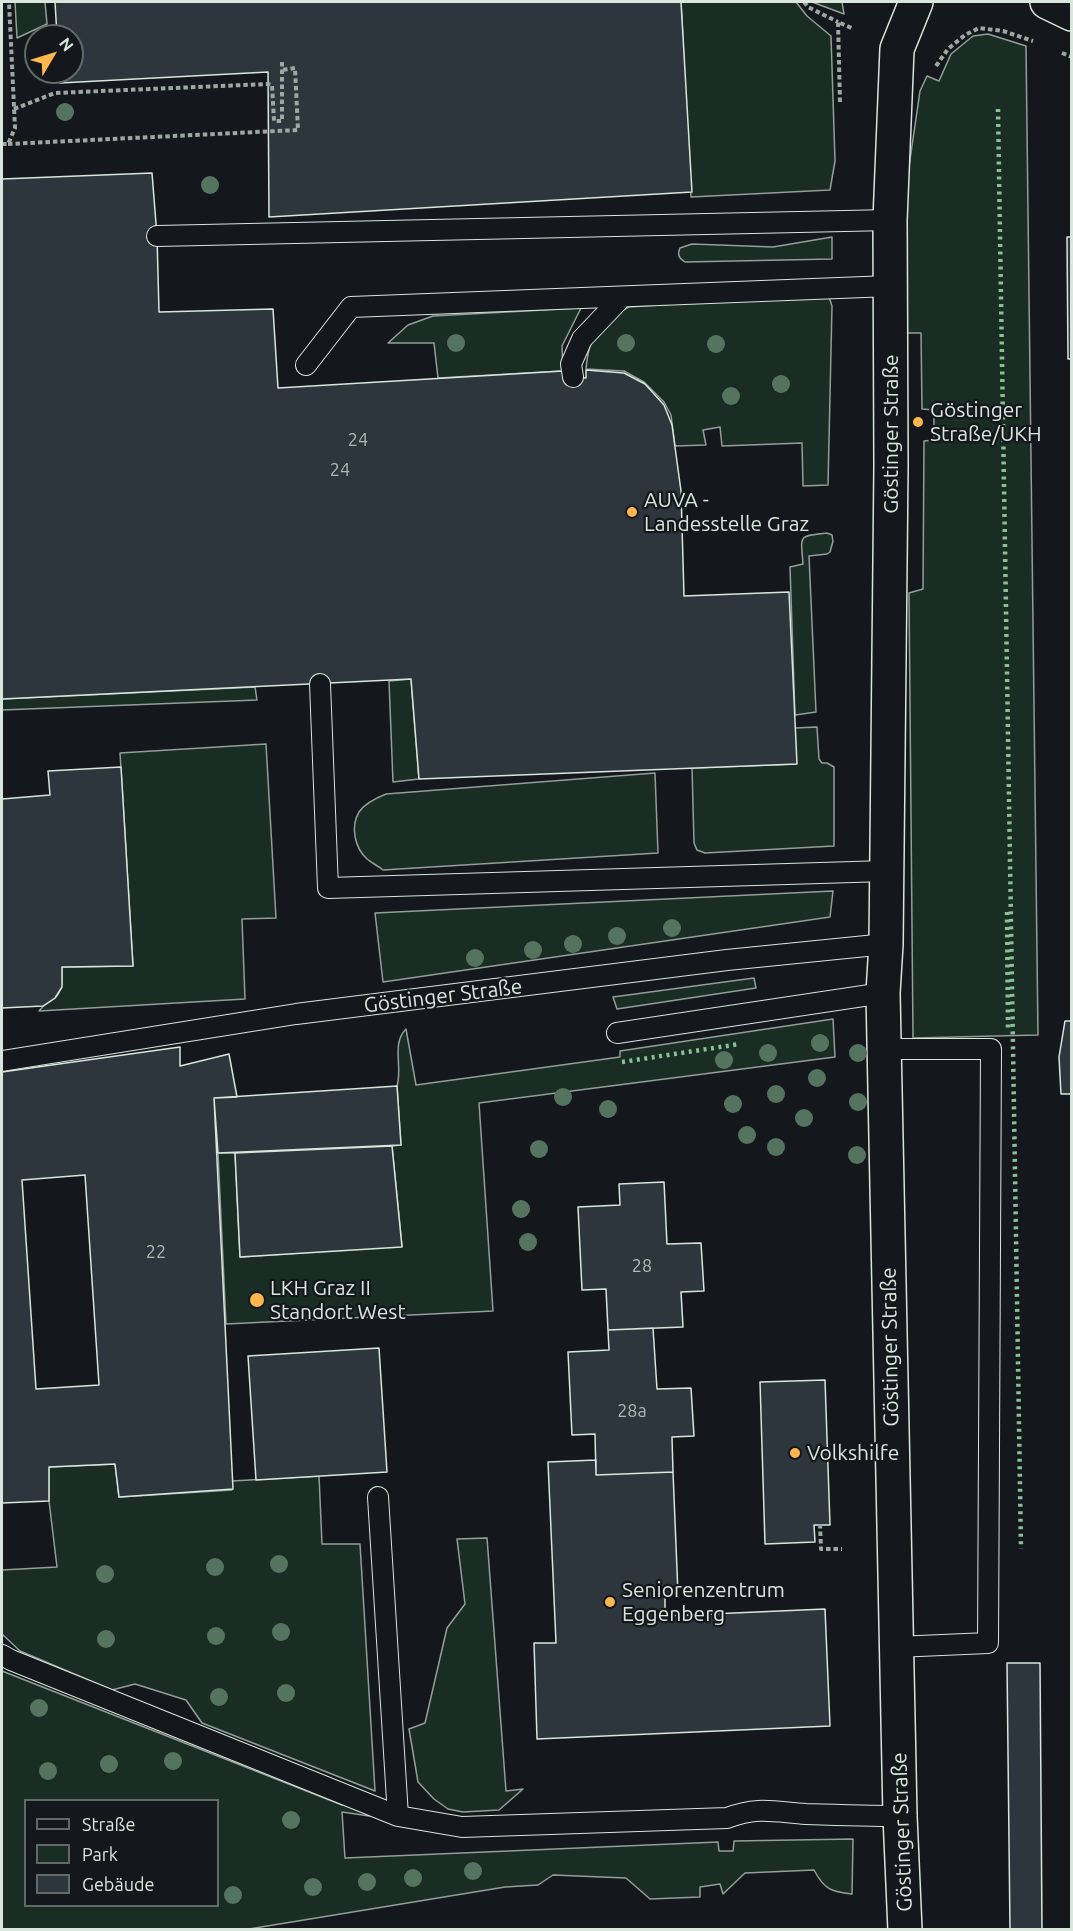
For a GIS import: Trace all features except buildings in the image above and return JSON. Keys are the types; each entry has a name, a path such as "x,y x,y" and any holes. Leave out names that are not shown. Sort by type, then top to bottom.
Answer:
{"street":[{"name":"Göstinger Straße","path":"905,1929 896,1647 884,993 891,466 891,220 897,49 916,2"},
{"path":"1047,2 1071,14"}],"lane":[{"path":"157,236 891,220"},
{"path":"306,365 351,307 890,286"},
{"path":"573,377 571,364 582,339 622,297"},
{"path":"320,684 328,888 886,871"},
{"name":"Göstinger Straße","path":"2,1061 296,1014 727,960 886,944"},
{"path":"617,1033 884,993"},
{"path":"884,1049 991,1049 988,1643 896,1647"},
{"path":"378,1497 398,1816"},
{"path":"2,1655 398,1816 462,1827 727,1818 744,1811 766,1809 795,1813 900,1816"}],"path":[{"path":"8,144 15,128 9,2"},
{"path":"804,2 808,7 854,29"},
{"path":"838,22 840,102"},
{"path":"932,64 937,67 948,49 965,34 979,28 1003,31 1040,44"},
{"path":"1061,53 1071,57"},
{"path":"14,109 55,93 268,84 272,85 274,121 282,121 282,59"},
{"path":"2,144 298,130 295,68 282,70"},
{"path":"820,1524 821,1549 842,1549"}],"green space":[{"path":"15,2 45,2 47,24 24,24 24,35 17,38"},
{"path":"681,2 796,2 807,16 831,36 835,161 830,190 691,197"},
{"path":"812,2 842,2 844,14"},
{"path":"988,34 1026,46 1038,1035 913,1038 909,593 923,589 924,441 934,440 934,410 922,409 921,333 905,333 905,194 920,91 927,76 939,81 951,54 973,36"},
{"path":"832,237 832,259 685,262 679,254 680,248 692,244 773,247"},
{"path":"815,295 829,297 832,306 828,485 803,486 802,443 722,446 720,427 703,430 706,445 675,446 671,415 664,402 644,382 624,371 586,369 587,357 597,330 618,312 629,307"},
{"path":"581,308 562,346 563,371 438,378 434,343 388,343 408,325 433,316"},
{"path":"827,533 832,535 833,541 830,552 809,556 816,712 795,715 790,567 803,564 802,542 806,536"},
{"path":"411,679 419,779 393,782 389,681"},
{"path":"255,687 257,700 2,710 2,699"},
{"path":"817,727 819,759 822,763 834,767 834,846 705,853 697,850 694,843 692,768 796,764 795,728"},
{"path":"266,744 276,918 242,919 245,999 39,1011 59,992 62,984 62,967 133,966 120,753"},
{"path":"655,773 658,853 383,870 367,859 359,849 355,837 356,818 361,809 386,794"},
{"path":"833,891 830,917 383,982 375,913"},
{"path":"754,978 756,988 617,1009 613,997"},
{"path":"833,1019 835,1057 479,1103 493,1311 226,1324 218,1153 235,1153 240,1257 402,1246 392,1146 401,1145 397,1086 398,1049 406,1029 416,1085 620,1057 620,1051"},
{"path":"115,1464 119,1497 232,1490 232,1481 319,1476 322,1544 360,1544 375,1791 202,1723 186,1700 135,1684 112,1690 20,1651 2,1634 2,1570 57,1567 49,1501 49,1467"},
{"path":"487,1538 506,1791 523,1789 499,1810 463,1812 448,1809 434,1799 418,1782 409,1729 425,1723 447,1628 465,1604 457,1539"},
{"path":"2,1671 342,1805 365,1808 373,1814 369,1816 342,1812 345,1858 718,1842 719,1851 733,1851 734,1841 853,1839 852,1894 829,1888 814,1870 745,1873 723,1894 720,1884 700,1887 700,1897 650,1899 626,1878 553,1875 538,1885 505,1887 249,1929 2,1929"}],"hedge":[{"path":"998,109 1021,1549"},
{"path":"1007,912 1008,1032"},
{"path":"622,1062 740,1044"}],"place":[{"name":"Göstinger Straße/UKH","path":"918,422"},
{"name":"AUVA - Landesstelle Graz","path":"632,512"},
{"name":"LKH Graz II Standort West","path":"257,1300"},
{"name":"Volkshilfe","path":"795,1453"},
{"name":"Seniorenzentrum Eggenberg","path":"610,1602"}]}
